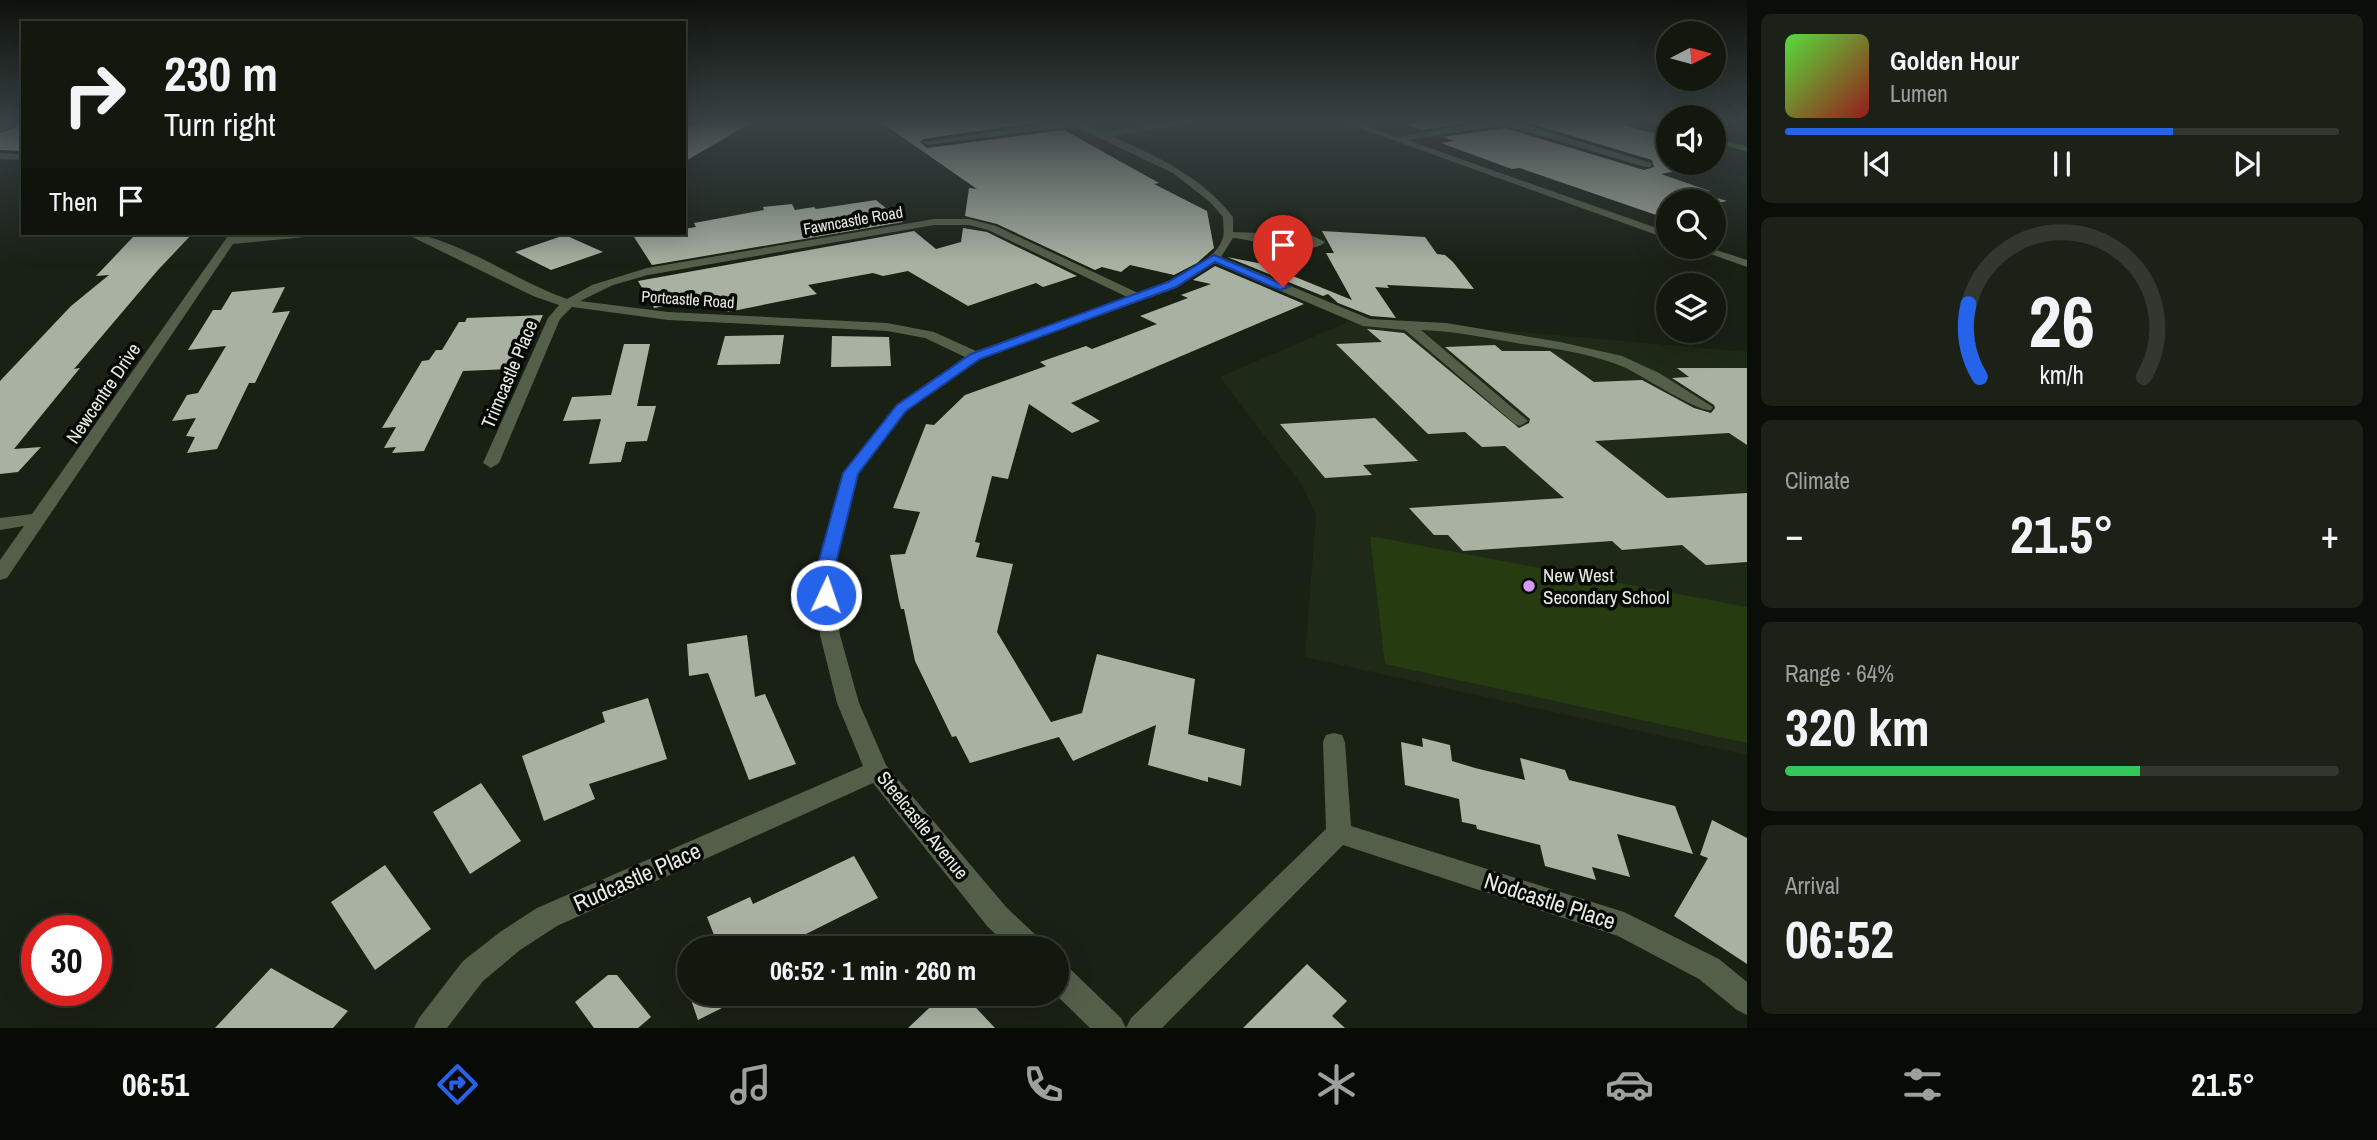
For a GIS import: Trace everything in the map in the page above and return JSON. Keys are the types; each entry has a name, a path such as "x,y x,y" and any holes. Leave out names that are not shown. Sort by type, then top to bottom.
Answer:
{"street":[{"path":"1171,169 1201,187 1218,202 1228,217 1228,235 1252,237"},
{"path":"1479,169 1656,232"},
{"name":"Fawncastle Road","path":"566,303 607,282 647,272 951,221 992,228 1137,297"},
{"path":"233,237 274,235"},
{"name":"Portcastle Road","path":"416,235 435,241 537,293 566,303 668,316 887,327 929,335 975,356"},
{"name":"Steelcastle Avenue","path":"1017,936 997,917 877,771 848,703 830,635 824,575 851,473 901,408 975,356 1172,285 1214,258 1228,240 1228,235"},
{"name":"Newcentre Drive","path":"0,574 233,237"},
{"path":"1726,257 1747,264"},
{"path":"1214,258 1368,323 1446,327 1593,353 1637,367 1706,407"},
{"name":"Trimcastle Place","path":"491,463 554,317 566,303"},
{"path":"1408,326 1520,421"},
{"path":"0,524 41,518"},
{"path":"1141,1028 1339,833 1334,742"},
{"name":"Rudcastle Place","path":"429,1028 473,971 510,941 547,917 877,771"},
{"name":"Nodcastle Place","path":"1339,833 1624,925 1709,969 1747,1000"},
{"path":"1069,988 1111,1028"}],"shaded area":[{"name":"New West Secondary School","path":"1350,321 1375,328 1511,331 1747,352 1747,755 1305,657 1316,515 1301,484 1220,377"}],"green space":[{"path":"1370,536 1747,607 1747,743 1385,664"}],"building":[{"path":"948,169 1134,169 1159,183 1154,184 1207,211 1214,248 1197,263 1174,275 1130,265 1121,272 1102,267 1095,270 997,224 965,216 969,188 977,189"},
{"path":"1523,169 1656,169 1656,175 1664,175 1704,189 1656,189 1656,215"},
{"path":"876,200 903,222 652,265 634,237 686,235 686,229 696,227 694,223 764,210 763,207 792,204 795,210"},
{"path":"963,228 987,232 1077,276 1043,287 1036,283 968,306 908,271 883,276 873,273 808,285 817,294 728,312 715,297 654,308 638,281 914,231 936,249 961,242"},
{"path":"1322,231 1425,237 1437,254 1445,255 1453,262 1474,289 1387,285 1389,288 1375,287 1396,318 1371,316 1338,303 1328,294 1323,296 1227,257 1263,264 1352,300 1326,253 1334,253"},
{"path":"191,235 74,369 80,368 14,449 41,447 18,472 0,474 0,381 71,306 109,275 96,276 134,236"},
{"path":"565,235 603,252 551,270 515,252"},
{"path":"1215,266 1304,304 1071,403 1100,421 1072,433 1029,404 1008,479 992,476 975,542 980,543 976,557 1013,564 997,632 1051,722 1082,713 1097,654 1195,679 1188,734 1245,749 1241,786 1208,777 1208,782 1148,765 1156,725 1073,761 1059,737 970,763 956,736 952,737 915,661 890,555 905,554 920,512 893,508 926,424 934,425 965,395 1046,366 1040,362 1086,346 1092,349 1157,324 1140,316 1188,298 1181,295 1211,284 1193,280"},
{"path":"285,287 272,313 290,311 255,383 249,383 217,449 187,453 195,437 186,436 196,418 172,421 187,395 198,393 226,346 188,350 213,310 221,310 232,292"},
{"path":"543,315 528,347 521,348 511,369 463,371 424,451 392,453 396,447 384,448 396,427 382,428 422,361 429,360 436,350 442,350 459,322 465,322 467,318"},
{"path":"1367,329 1404,333 1519,428 1529,423 1530,419 1445,347 1495,345 1502,351 1550,351 1594,382 1642,380 1694,408 1711,413 1714,405 1672,378 1689,377 1677,368 1747,368 1747,445 1729,433 1595,441 1667,498 1747,493 1747,562 1706,565 1682,545 1622,550 1612,541 1463,551 1448,535 1434,535 1409,508 1564,498 1505,446 1482,447 1465,432 1428,434 1336,344 1382,342"},
{"path":"784,335 780,364 717,365 725,336"},
{"path":"832,336 889,337 891,366 831,367"},
{"path":"624,344 650,344 637,406 656,406 647,441 626,442 621,462 589,464 601,419 563,421 572,397 611,395"},
{"path":"1375,418 1418,461 1363,465 1372,475 1325,478 1280,424"},
{"path":"747,635 755,697 765,694 796,764 749,780 708,673 689,676 687,644"},
{"path":"648,698 667,759 589,784 595,799 544,821 522,756 605,722 602,712"},
{"path":"1422,738 1450,745 1452,761 1475,768 1525,780 1520,758 1565,770 1569,780 1675,806 1693,854 1617,834 1630,877 1592,867 1596,880 1545,866 1540,845 1477,829 1476,825 1462,822 1459,799 1405,785 1401,742 1423,747"},
{"path":"481,783 521,841 470,874 433,812"},
{"path":"1712,820 1747,838 1747,964 1674,916 1708,858 1700,855"},
{"path":"854,856 878,898 802,936 714,936 707,917 750,897 753,904"},
{"path":"385,865 431,929 375,970 331,902"},
{"path":"1307,964 1347,1001 1332,1016 1345,1028 1243,1028"},
{"path":"271,968 348,1011 333,1028 215,1028"},
{"path":"608,975 617,975 651,1017 638,1028 594,1028 575,1002"},
{"path":"693,1006 726,1006 698,1020"},
{"path":"931,1006 974,1006 995,1028 908,1028"}],"place":[{"name":"New West Secondary School","path":"1529,586"}],"route":[{"path":"826,595 824,575 851,473 901,408 975,356 1172,285 1214,258 1283,287"}]}
